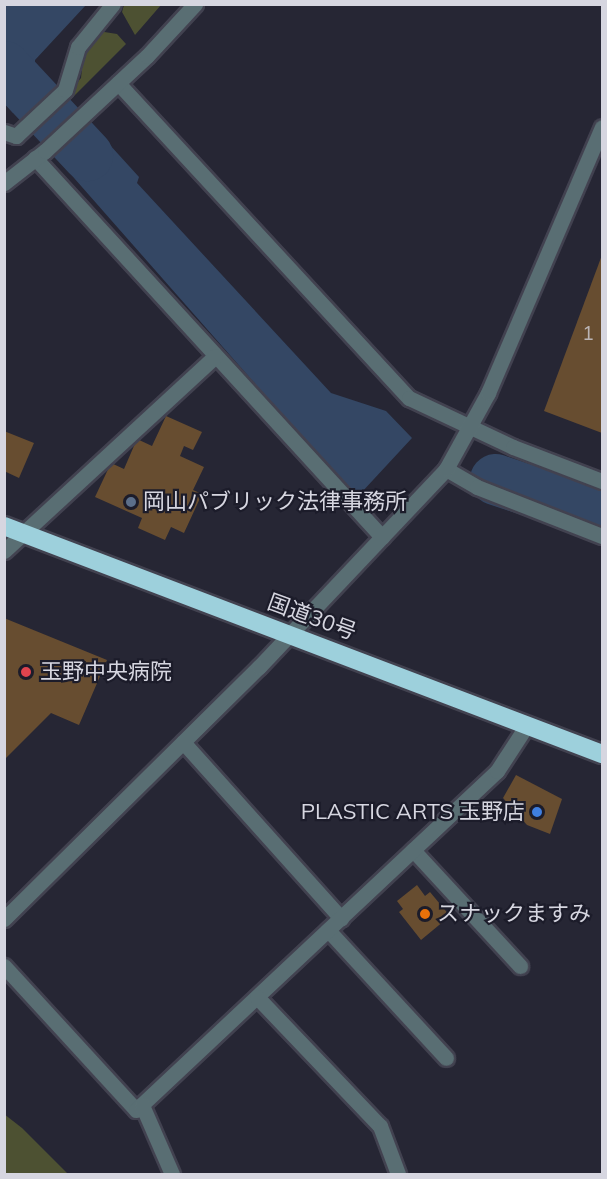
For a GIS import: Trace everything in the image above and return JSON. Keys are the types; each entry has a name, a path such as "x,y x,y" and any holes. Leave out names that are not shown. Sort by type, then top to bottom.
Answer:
{"highway":[{"name":"国道30号","path":"4,526 603,754"}],"street":[{"path":"4,132 16,135 65,90 78,47 113,4"},
{"path":"4,183 80,118 195,4"},
{"path":"118,82 409,398 471,428 603,481"},
{"path":"4,919 291,634 446,469 471,428 598,148 603,127"},
{"path":"40,154 215,356 382,537"},
{"path":"4,551 215,356"},
{"path":"446,469 477,487 603,536"},
{"path":"4,966 136,1110 497,771 527,725"},
{"path":"183,742 341,918"},
{"path":"413,850 520,966"},
{"path":"328,930 446,1058"},
{"path":"257,997 380,1126 398,1174"},
{"path":"142,1105 172,1174"}],"green space":[{"path":"124,4 161,5 135,35 122,12"},
{"path":"98,31 117,34 126,44 71,99 67,95 81,78 84,49"},
{"path":"4,1114 22,1128 68,1174 5,1174"}],"water":[{"path":"5,4 86,5 35,60 35,72 46,90 27,108 22,104 13,113 5,104"},
{"path":"59,89 139,177 137,183 331,393 386,411 412,438 361,493 346,487 67,170 21,124"}],"pier":[{"path":"66,102 98,136 62,170 30,135"}],"building":[{"path":"602,255 602,433 544,411"},
{"path":"166,416 202,432 193,450 184,446 180,456 204,467 193,490 202,494 184,533 171,527 165,540 138,528 142,518 95,497 111,463 124,469 137,439 152,446"},
{"path":"4,431 34,443 19,478 4,471"},
{"path":"4,618 107,660 79,725 51,713 4,760"},
{"name":"PLASTIC ARTS 玉野店","path":"516,775 562,799 550,834 527,825 503,798"},
{"name":"スナックますみ","path":"417,885 425,896 430,892 450,916 421,940 399,912 403,909 397,901"}],"waterway":[{"path":"4,66 87,155"},
{"path":"495,479 602,515"}],"place":[{"name":"岡山パブリック法律事務所","path":"131,502"},
{"name":"玉野中央病院","path":"26,672"},
{"name":"PLASTIC ARTS 玉野店","path":"537,812"},
{"name":"スナックますみ","path":"425,914"}]}
